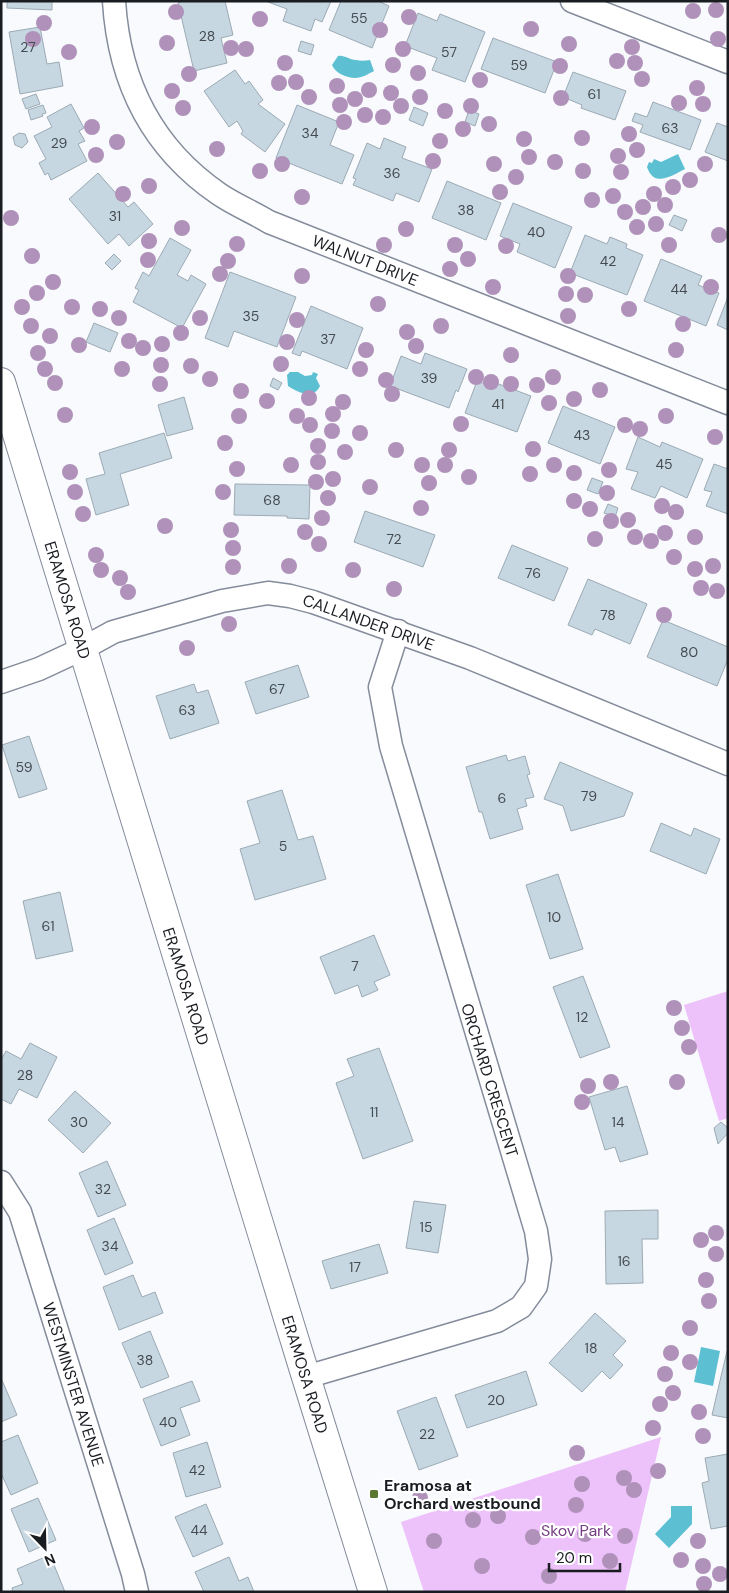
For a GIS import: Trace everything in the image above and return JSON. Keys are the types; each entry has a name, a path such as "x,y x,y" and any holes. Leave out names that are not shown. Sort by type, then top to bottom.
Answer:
{"main road":[{"name":"ERAMOSA ROAD","path":"1,382 306,1377 374,1592"}],"street":[{"name":"WALNUT DRIVE","path":"114,1 117,36 129,81 139,105 171,153 188,170 221,196 269,222 728,403"},
{"path":"572,1 728,62"},
{"name":"CALLANDER DRIVE","path":"1,682 39,669 113,632 222,600 268,593 313,602 398,631 470,658 728,764"},
{"name":"ORCHARD CRESCENT","path":"306,1377 497,1321 521,1307 536,1286 540,1259 536,1231 391,746 380,687 398,631"},
{"name":"WESTMINSTER AVENUE","path":"1,1182 20,1212 138,1592"}],"green space":[{"path":"728,991 728,1118 719,1121 684,1005"},
{"name":"Skov Park","path":"661,1437 625,1592 424,1592 401,1522"}],"water":[{"path":"338,56 359,61 370,60 374,71 358,78 345,76 338,73 332,65"},
{"path":"678,154 685,169 669,177 658,179 650,173 647,167 649,162 652,163 654,159 661,162"},
{"path":"290,372 298,372 305,376 312,375 313,372 318,374 316,378 320,386 314,393 310,394 297,391 288,386 287,375"},
{"path":"701,1347 720,1351 713,1386 694,1382"},
{"path":"671,1506 692,1506 692,1524 669,1548 655,1534 671,1517"}],"building":[{"path":"7,1 52,1 52,10 7,8"},
{"path":"183,1 225,1 233,35 221,38 227,63 194,71 178,3"},
{"path":"331,1 322,22 315,19 311,31 283,21 287,9 268,2"},
{"path":"341,1 378,1 389,6 372,48 329,30"},
{"path":"418,13 437,21 440,14 485,32 465,82 432,70 437,58 405,46"},
{"path":"40,27 47,64 59,62 63,86 20,94 9,32"},
{"path":"493,38 557,62 545,93 481,69"},
{"path":"301,41 314,45 311,55 298,51"},
{"path":"235,70 245,84 249,81 263,100 258,104 285,124 265,152 241,134 243,131 237,121 229,127 204,91"},
{"path":"573,72 626,91 615,120 581,108 582,105 563,97"},
{"path":"36,94 40,104 26,109 22,99"},
{"path":"653,102 701,120 690,150 640,132 643,125 632,121 635,113 647,117"},
{"path":"71,104 84,128 79,131 85,141 78,144 87,161 51,180 48,173 45,175 39,163 46,159 34,136 52,127 47,117"},
{"path":"43,105 46,113 31,120 28,110"},
{"path":"297,105 339,122 330,145 354,155 342,184 276,158"},
{"path":"414,107 428,113 423,126 409,120"},
{"path":"469,110 479,114 475,126 465,122"},
{"path":"717,123 728,127 728,161 705,152"},
{"path":"19,133 25,134 28,142 22,148 15,145 13,137"},
{"path":"384,138 406,147 402,158 432,169 419,202 396,193 393,201 353,185 356,179 353,178 367,143 380,149"},
{"path":"98,173 128,207 134,202 153,224 129,246 119,234 108,244 69,199"},
{"path":"447,181 501,203 486,240 432,218"},
{"path":"513,203 572,227 555,268 517,252 520,244 500,236"},
{"path":"674,215 687,220 682,231 669,225"},
{"path":"585,235 607,244 610,237 627,244 626,248 643,255 627,295 570,273"},
{"path":"170,238 191,250 177,275 188,281 191,275 206,284 182,328 133,302 139,290 135,288 143,272 149,276"},
{"path":"114,254 121,261 112,270 105,263"},
{"path":"661,259 702,276 698,285 719,293 706,326 644,301"},
{"path":"230,272 296,297 277,347 234,331 228,347 205,338"},
{"path":"728,297 728,330 717,325"},
{"path":"311,306 363,328 347,369 302,351 300,356 292,353"},
{"path":"94,323 118,333 110,352 86,342"},
{"path":"425,353 467,369 449,408 390,386 401,356 421,364"},
{"path":"273,378 282,383 278,390 270,386"},
{"path":"477,381 494,387 496,383 531,396 517,432 465,413"},
{"path":"184,397 193,429 167,436 158,405"},
{"path":"563,406 615,427 600,464 548,443"},
{"path":"164,433 172,458 120,474 129,505 96,515 86,479 105,474 99,453"},
{"path":"638,437 660,447 662,442 703,459 687,498 661,486 655,498 631,489 638,472 626,469"},
{"path":"714,464 728,469 728,514 706,506 712,492 704,490"},
{"path":"592,478 603,482 598,494 587,490"},
{"path":"235,484 310,485 309,519 287,518 287,516 234,515"},
{"path":"608,504 618,508 615,517 604,513"},
{"path":"365,511 435,535 423,567 354,542"},
{"path":"512,545 568,568 554,601 498,578"},
{"path":"588,579 647,604 630,644 595,629 592,635 568,625"},
{"path":"663,620 728,647 728,659 717,686 647,657"},
{"path":"298,665 309,697 256,714 245,682"},
{"path":"194,684 197,693 208,690 219,723 170,739 156,696"},
{"path":"29,736 47,789 19,798 2,745"},
{"path":"506,755 508,761 525,756 530,774 527,775 534,797 525,799 527,806 517,809 523,829 490,839 482,812 479,812 466,767"},
{"path":"560,762 633,793 624,816 571,831 563,806 544,799"},
{"path":"282,790 298,840 313,836 326,879 255,900 240,849 260,843 247,801"},
{"path":"661,823 691,836 694,828 720,839 706,874 650,851"},
{"path":"558,874 583,949 550,959 526,885"},
{"path":"60,892 73,951 36,959 23,901"},
{"path":"374,935 390,975 374,982 378,990 362,997 358,985 335,994 320,957"},
{"path":"583,976 610,1047 580,1058 553,987"},
{"path":"30,1043 57,1057 37,1098 19,1089 11,1104 1,1099 1,1060 6,1051 21,1059"},
{"path":"379,1048 413,1141 363,1159 336,1083 354,1076 347,1059"},
{"path":"627,1086 648,1154 620,1162 615,1147 605,1150 589,1097"},
{"path":"75,1091 111,1123 83,1153 48,1120"},
{"path":"721,1122 728,1128 728,1133 718,1144 714,1128"},
{"path":"107,1161 126,1205 98,1217 79,1173"},
{"path":"414,1201 446,1205 438,1253 406,1248"},
{"path":"658,1210 658,1239 642,1239 643,1283 606,1284 605,1211"},
{"path":"114,1218 133,1263 105,1275 87,1230"},
{"path":"379,1244 388,1273 331,1289 322,1261"},
{"path":"133,1275 142,1297 155,1292 163,1313 119,1330 103,1287"},
{"path":"595,1313 626,1341 613,1355 623,1365 610,1379 602,1371 582,1392 549,1363"},
{"path":"150,1331 169,1377 141,1388 122,1343"},
{"path":"728,1351 728,1418 712,1415"},
{"path":"526,1371 537,1405 467,1428 455,1395"},
{"path":"1,1378 17,1415 1,1422"},
{"path":"192,1381 200,1401 180,1408 190,1435 161,1446 143,1399"},
{"path":"436,1397 458,1456 419,1470 397,1411"},
{"path":"18,1435 38,1483 11,1495 1,1473 1,1442"},
{"path":"207,1442 221,1487 186,1497 173,1453"},
{"path":"728,1454 728,1526 711,1529 702,1483 709,1481 705,1458"},
{"path":"38,1498 56,1540 29,1552 11,1509"},
{"path":"206,1504 223,1544 193,1557 175,1517"},
{"path":"50,1555 65,1592 13,1592 12,1588 23,1584 17,1569"},
{"path":"229,1557 239,1581 248,1577 254,1592 204,1592 195,1572"}],"place":[{"name":"Eramosa at Orchard westbound","path":"374,1494"}]}
